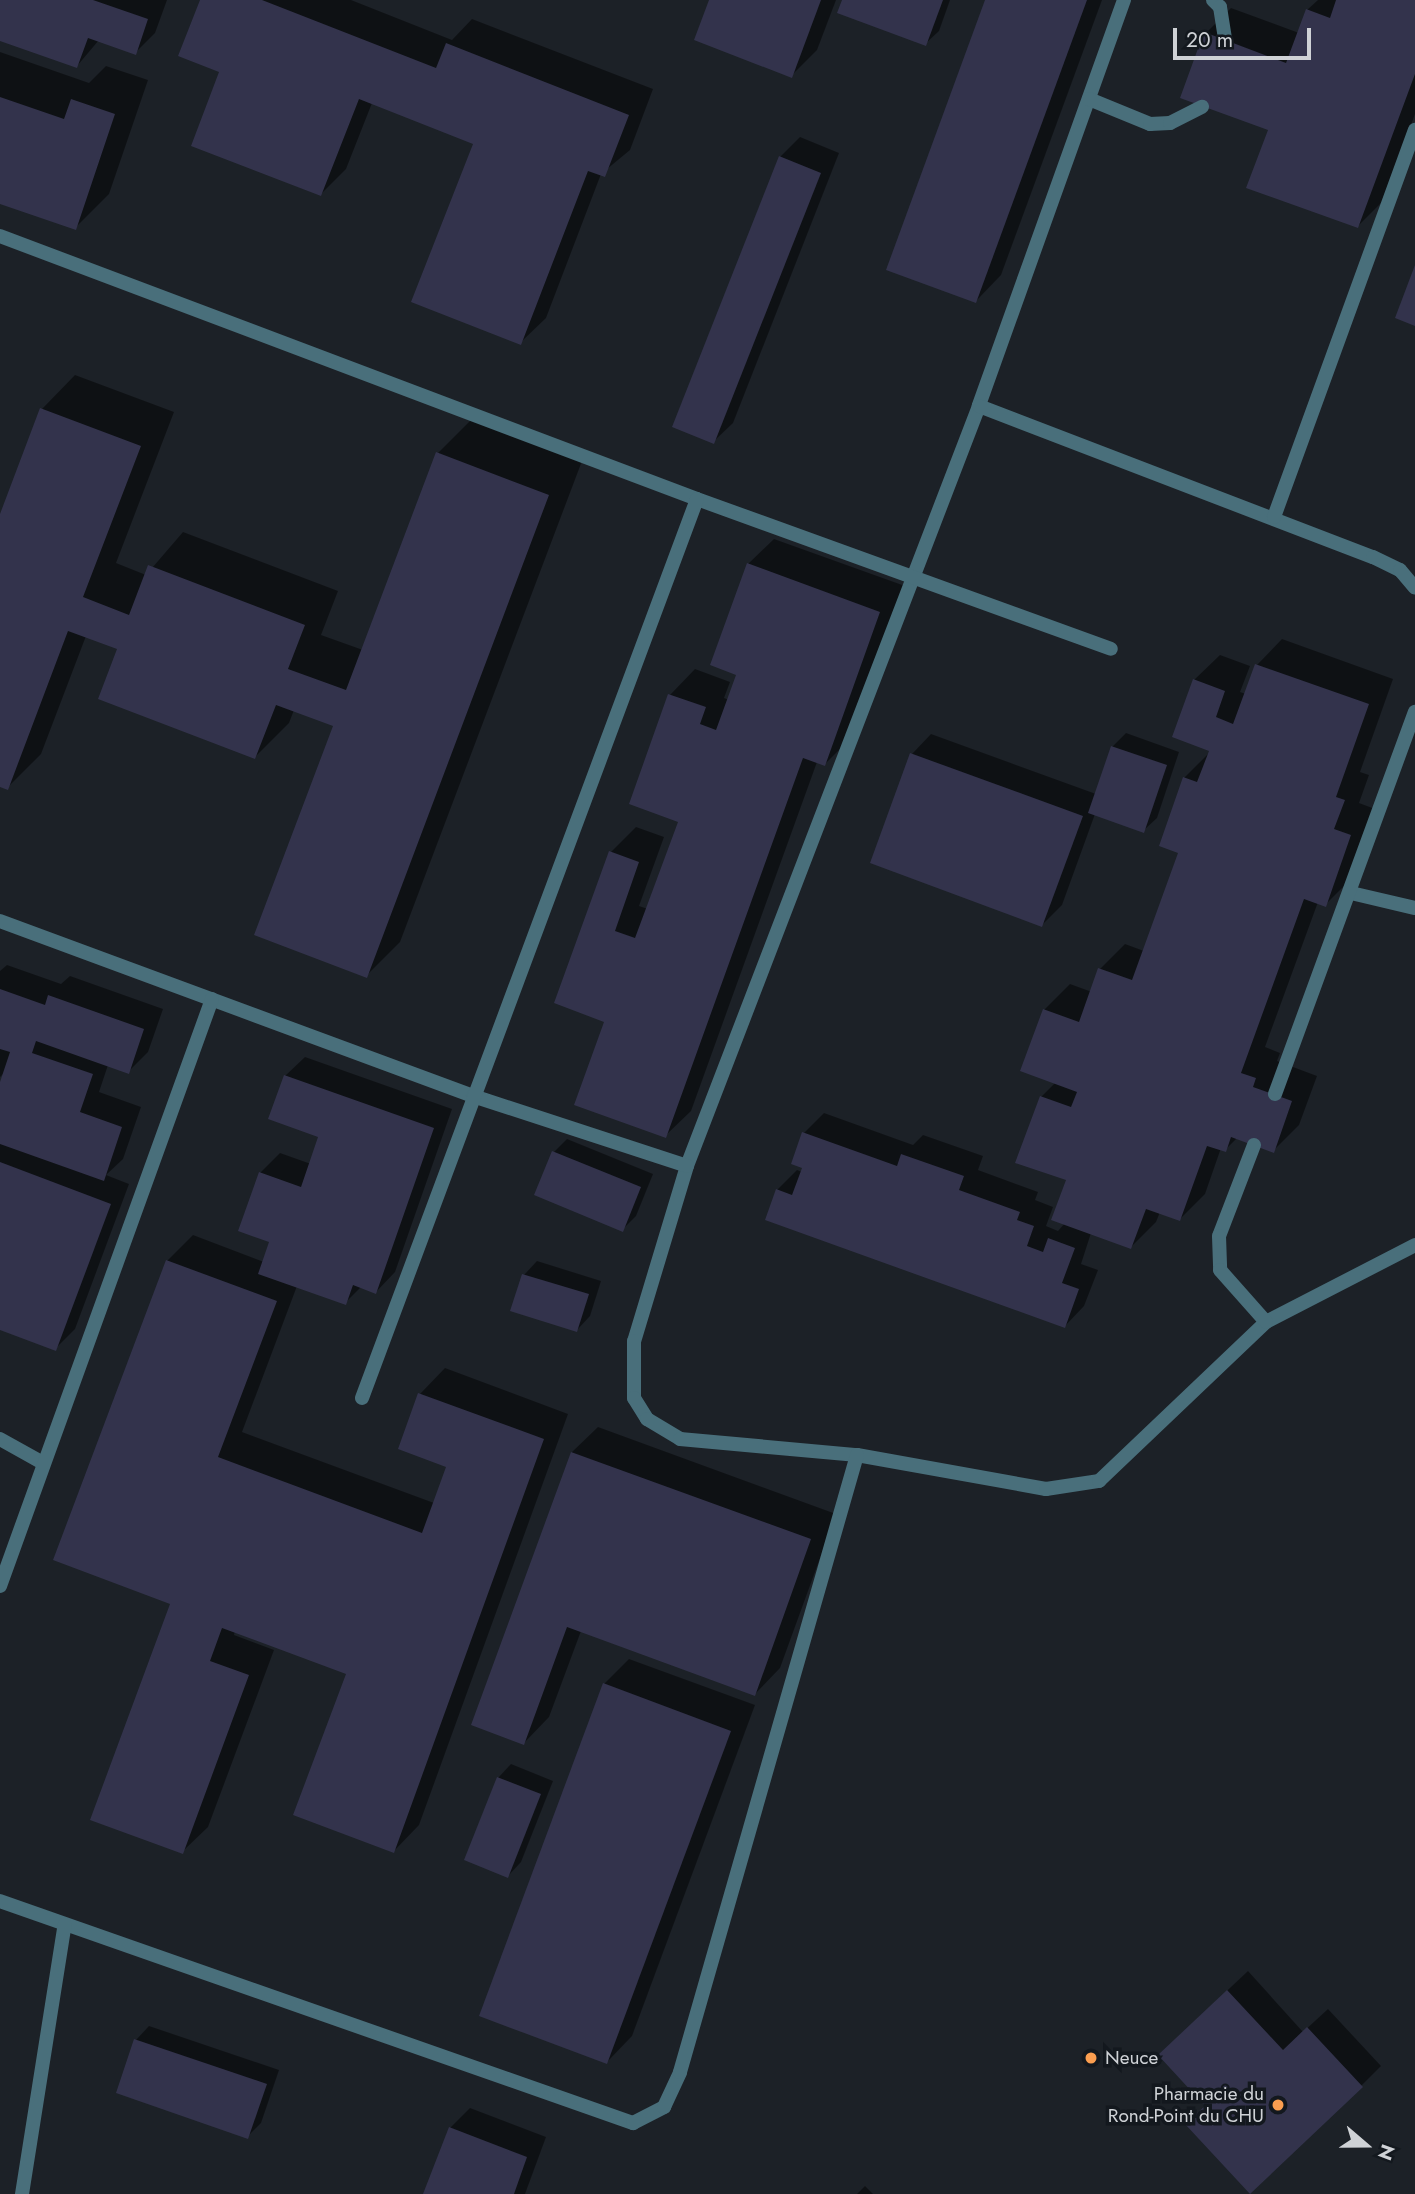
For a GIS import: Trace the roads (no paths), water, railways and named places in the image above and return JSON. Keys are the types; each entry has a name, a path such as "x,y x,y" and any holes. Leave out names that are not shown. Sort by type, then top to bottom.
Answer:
{"lane":[{"path":"1124,0 979,406 687,1166 634,1341 634,1398 647,1419 680,1439 857,1455 1046,1489 1099,1481 1266,1322 1415,1245"},
{"path":"1213,0 1220,7 1225,40"},
{"path":"1089,99 1150,124 1170,123 1202,107"},
{"path":"1274,517 1415,130"},
{"path":"0,236 697,499 1111,649"},
{"path":"979,406 1274,517 1401,570 1415,588"},
{"path":"362,1398 472,1096 697,499"},
{"path":"1275,1094 1351,893 1415,712"},
{"path":"1351,893 1415,908"},
{"path":"0,921 472,1096 687,1166"},
{"path":"0,1586 212,999"},
{"path":"1254,1145 1219,1236 1220,1270 1266,1322"},
{"path":"0,1439 43,1463"},
{"path":"0,1901 633,2123 664,2106 693,2028 834,1520 857,1455"},
{"path":"22,2194 65,1924"}],"place":[{"name":"Neuce","path":"1091,2058"},
{"name":"Pharmacie du Rond-Point du CHU","path":"1278,2105"}]}
